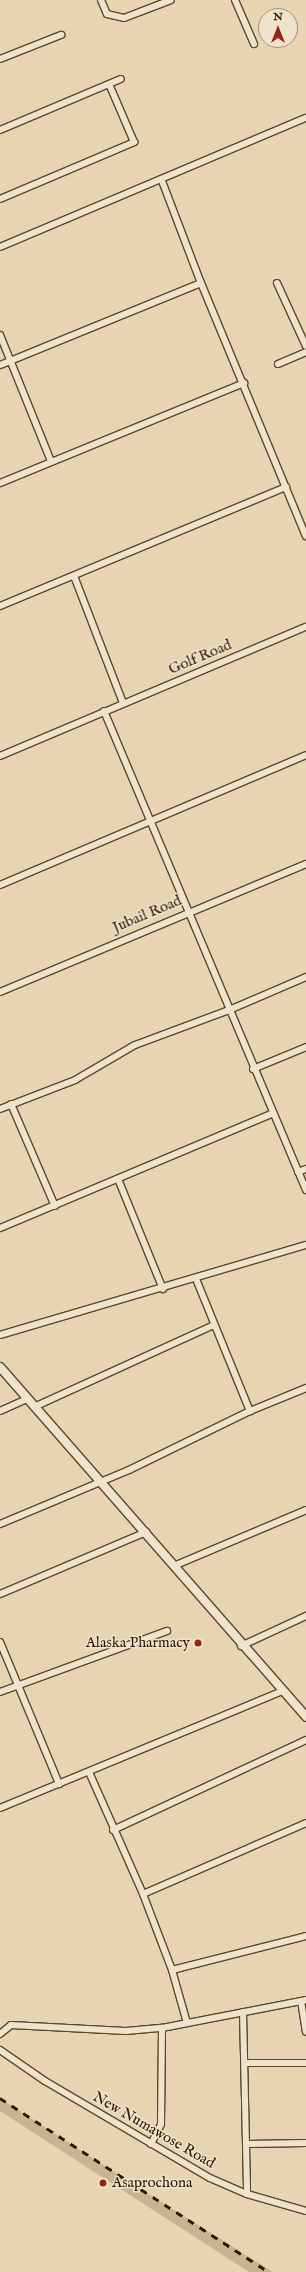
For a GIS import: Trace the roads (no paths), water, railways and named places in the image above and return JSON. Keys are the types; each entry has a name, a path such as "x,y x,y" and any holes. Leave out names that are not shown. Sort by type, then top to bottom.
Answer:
{"street":[{"path":"101,0 107,14 124,18 171,0"},
{"path":"235,0 254,44"},
{"path":"0,59 61,35"},
{"path":"0,130 121,79"},
{"path":"0,199 134,142 109,84"},
{"path":"0,247 162,182 306,118"},
{"path":"162,182 201,283 244,383 306,536"},
{"path":"0,365 201,283"},
{"path":"277,283 306,346"},
{"path":"0,335 51,461"},
{"path":"278,364 306,352"},
{"path":"0,484 51,461 244,383"},
{"path":"0,606 286,487"},
{"path":"74,576 123,703"},
{"name":"Golf Road","path":"0,756 306,627"},
{"path":"104,711 190,910 253,1069 306,1190"},
{"path":"0,886 306,755"},
{"name":"Jubail Road","path":"0,992 190,910 306,864"},
{"path":"0,1109 75,1080 135,1045 229,1010 306,977"},
{"path":"253,1069 306,1047"},
{"path":"11,1104 55,1206"},
{"path":"0,1228 273,1113"},
{"path":"298,1172 306,1169"},
{"path":"118,1179 163,1289"},
{"path":"0,1335 163,1289 306,1244"},
{"path":"196,1279 250,1411"},
{"path":"34,1407 214,1325"},
{"path":"0,1367 100,1482 176,1566 241,1646 306,1717"},
{"path":"0,1524 100,1482 250,1411 306,1388"},
{"path":"0,1411 27,1399"},
{"path":"176,1566 306,1510"},
{"path":"0,1594 146,1532"},
{"path":"241,1646 306,1616"},
{"path":"0,1692 167,1631"},
{"path":"0,1642 59,1784"},
{"path":"0,1808 282,1691"},
{"path":"113,1830 306,1740"},
{"path":"88,1772 143,1894 172,1970 187,2023"},
{"path":"143,1894 306,1823"},
{"path":"172,1970 306,1936"},
{"path":"0,2034 11,2025 126,2031 162,2028 304,2001 306,2032"},
{"path":"243,2012 247,2194"},
{"path":"151,2144 161,2124 162,2028"},
{"name":"New Numawose Road","path":"0,2050 151,2144 210,2178 247,2194 306,2211"},
{"path":"245,2063 306,2063"},
{"path":"247,2144 306,2143"}],"railway":[{"path":"0,2098 269,2272"}],"place":[{"name":"Alaska Pharmacy","path":"198,1643"},
{"name":"Asaprochona","path":"103,2183"}]}
